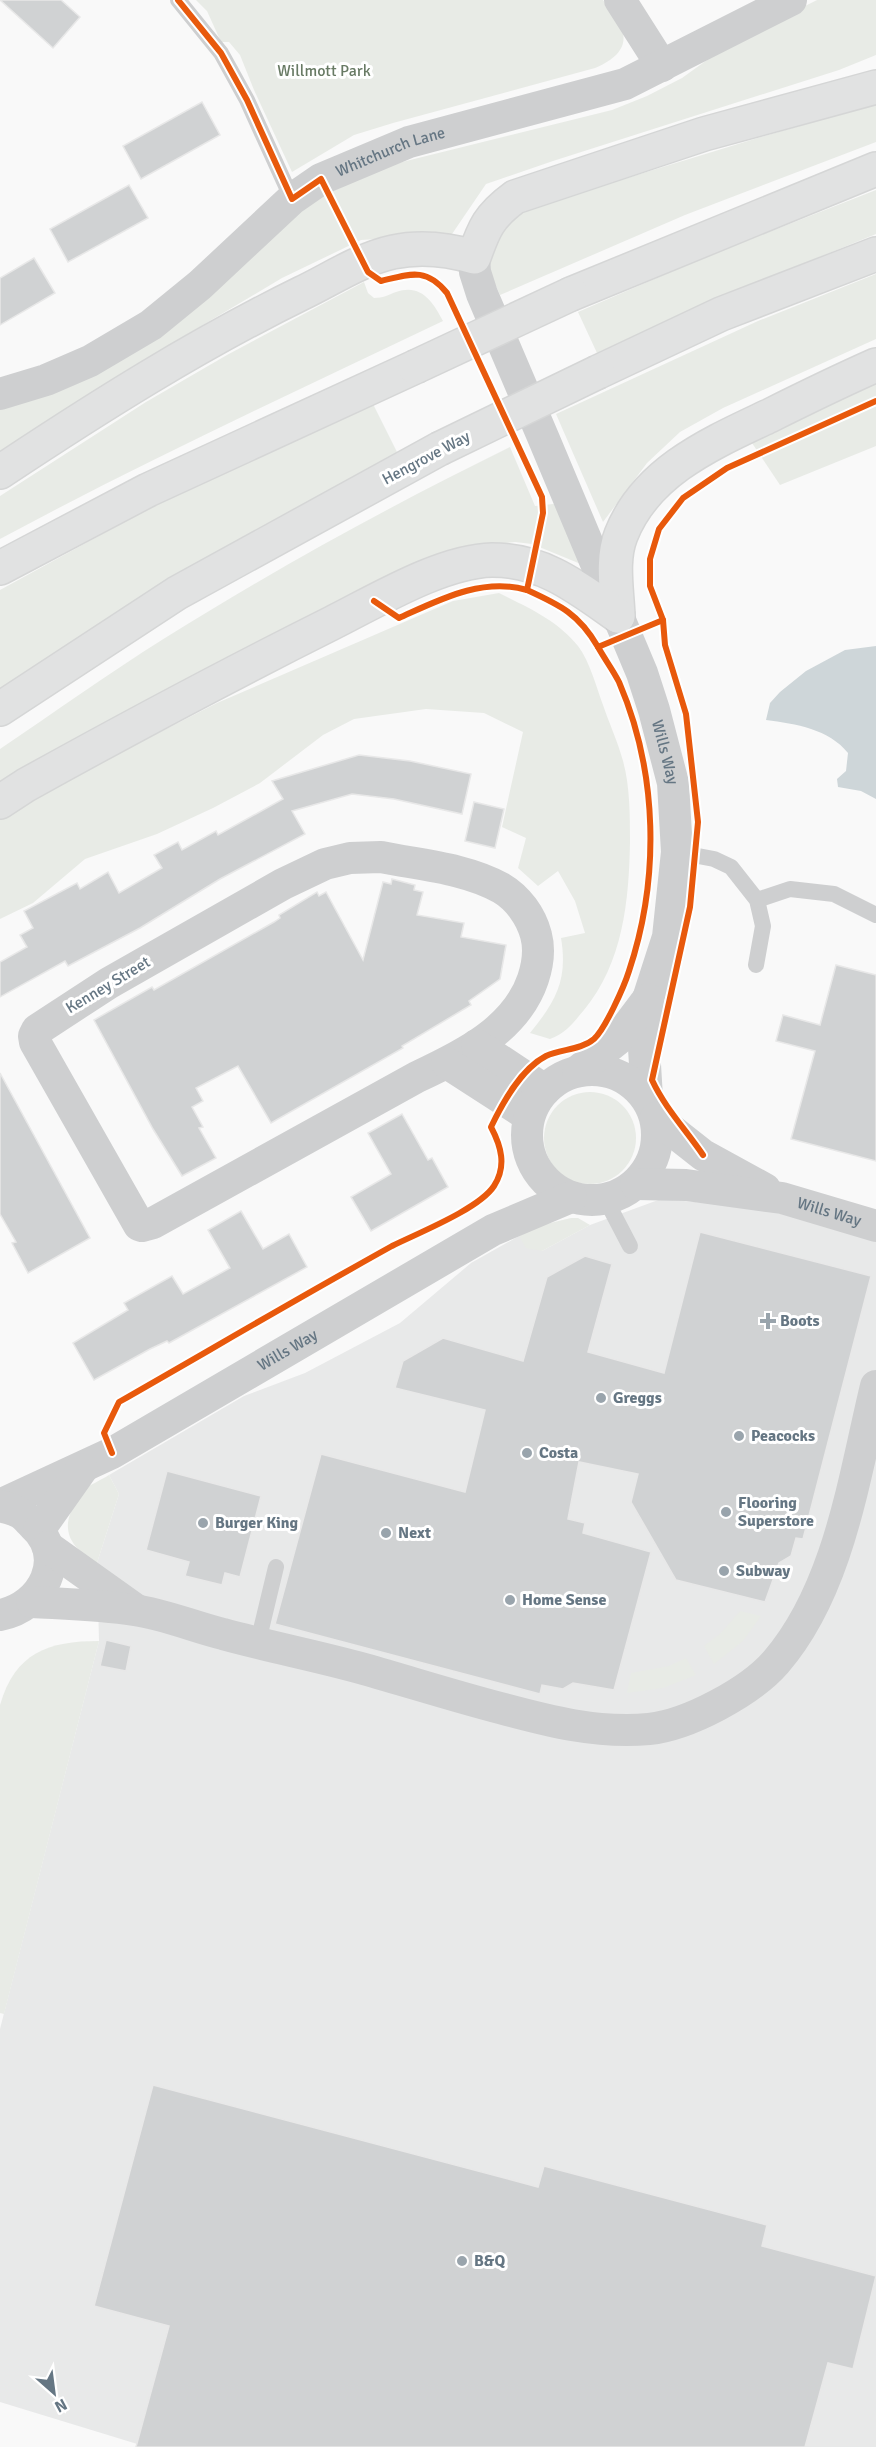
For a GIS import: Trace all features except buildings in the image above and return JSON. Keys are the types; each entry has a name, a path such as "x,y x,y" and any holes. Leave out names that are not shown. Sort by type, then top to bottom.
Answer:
{"highway":[{"path":"0,472 117,394 265,311 364,262 393,252 431,248 474,257 486,222 499,208 515,197 704,134 876,87"},
{"path":"0,568 147,490 571,294 876,169"},
{"name":"Hengrove Way","path":"0,709 177,593 439,449 721,314 876,254"},
{"path":"618,616 615,556 620,536 632,513 650,489 674,467 712,443 876,364"},
{"path":"0,802 26,785 197,691 441,571 491,560 532,566 556,574 618,616"}],"street":[{"path":"620,0 663,66"},
{"name":"Whitchurch Lane","path":"0,394 46,380 90,361 151,325 200,285 292,199 321,179 409,142 625,84 753,17 791,0"},
{"name":"Wills Way","path":"474,257 475,272 482,294 642,673 673,783 677,852 668,937 648,999 644,1048 652,1108 658,1142 651,1165 636,1184 622,1194 606,1200 588,1201 571,1197 546,1182 537,1171 529,1154 526,1135 529,1116 545,1089 560,1078 578,1071 597,1069 616,1074 634,1083 652,1108 703,1155 782,1198"},
{"name":"Kenney Street","path":"381,857 468,875 501,889 520,904 533,924 538,944 538,965 529,990 510,1019 477,1045 191,1203 153,1223 142,1226 135,1222 34,1036 43,1024 109,983 283,884 325,864 350,858 381,857"},
{"name":"Wills Way","path":"578,1071 617,1040 648,999"},
{"path":"477,1045 545,1089"},
{"path":"447,1063 529,1116"},
{"name":"Wills Way","path":"493,1230 519,1203 537,1171"},
{"name":"Wills Way","path":"636,1184 686,1185 782,1198 876,1226"},
{"name":"Wills Way","path":"0,1506 83,1468 493,1230 571,1197"},
{"path":"32,1602 136,1610 363,1669 544,1720 589,1728 646,1729 669,1726 726,1701 757,1681 777,1661 801,1626 816,1600 834,1559 876,1386"},
{"name":"Wills Way","path":"44,1539 83,1468"},
{"path":"0,1506 19,1512 44,1539 136,1610"},
{"path":"0,1615 16,1612 32,1602 39,1594 50,1564 44,1539"}],"lane":[{"path":"178,0 221,53 247,100 292,199"},
{"path":"677,852 714,860 731,867 757,900 763,926 756,965"},
{"path":"757,900 790,889 834,894 876,915"},
{"path":"606,1200 630,1246"},
{"path":"258,1642 276,1568"}],"shaded area":[{"path":"876,646 876,799 861,791 838,787 837,779 846,771 848,753 831,738 811,729 766,720 770,703 806,671 845,650"},
{"path":"661,1199 763,1208 876,1236 876,2447 147,2447 0,2402 0,2029 99,1641 97,1563 119,1494 109,1475 244,1396 305,1373 400,1323 471,1263 519,1236 542,1251 590,1225"}],"green space":[{"name":"Willmott Park","path":"196,0 603,0 621,25 624,36 621,49 617,54 595,68 354,135 292,172 240,55 229,42 221,42 207,11"},
{"path":"817,0 876,0 876,55 839,70 486,184 452,234 361,240 282,278 122,373 0,452 0,406 320,197 390,165 612,110 647,96 682,78 728,45"},
{"path":"876,104 876,142 685,215 500,295 490,272 490,251 507,226 532,207"},
{"path":"876,190 876,234 704,304 597,353 578,312 710,255"},
{"path":"876,274 876,339 723,408 680,432 647,463 603,522 556,414 758,321"},
{"path":"364,282 368,293 374,298 405,290 419,292 435,307 443,321 165,454 0,539 0,496 146,402 227,355"},
{"path":"876,380 876,446 780,485 750,440"},
{"path":"373,404 398,454 150,591 0,694 0,590 161,502"},
{"path":"510,447 535,506 562,503 588,567 532,544 515,542 465,548 0,788 0,749 123,665 292,562 422,491"},
{"path":"499,593 552,622 578,646 592,674 621,754 627,781 630,842 628,887 621,930 608,972 597,992 584,1010 561,1034 550,1039 530,1033 547,1011 558,989 563,966 561,938 585,933 575,901 558,871 538,886 518,868 526,838 502,827 523,732 484,713 426,709 354,719 323,735 260,783 213,808 157,834 85,859 33,903 0,919 0,814 217,703 453,601"},
{"path":"590,1092 608,1095 623,1105 633,1120 636,1138 633,1156 623,1171 608,1181 590,1184 572,1181 557,1171 547,1156 544,1138 547,1120 557,1105 572,1095"},
{"path":"578,1218 590,1225 542,1251 526,1248 519,1236 542,1225"},
{"path":"109,1475 119,1494 97,1563 74,1544 70,1537 68,1521 83,1491"},
{"path":"740,1611 761,1616 743,1641 714,1664 704,1646 721,1633"},
{"path":"99,1641 4,2014 0,2013 0,1705 6,1687 15,1673 24,1662 36,1654 64,1644"},
{"path":"686,1658 696,1675 663,1688 627,1693 631,1673 669,1666"}],"cycle path":[{"path":"178,0 221,53 247,100 292,199 321,179 368,272 381,281 409,275 425,276 432,279 447,293 542,497 543,513 527,590 576,618 598,647 663,620"},
{"path":"703,1155 669,1109 652,1080 690,907 698,822 686,714 665,645 663,620 650,586 650,559 659,529 683,498 727,468 876,401"},
{"path":"374,601 399,618 445,598 477,588 494,586 527,590"},
{"path":"112,1453 104,1433 119,1402 392,1246 462,1212 486,1195 498,1179 501,1164 498,1141 491,1127 514,1087 537,1062 546,1056 589,1043 603,1026 627,978 639,936 650,863 650,826 641,752 632,717 619,682 598,647"}],"place":[{"name":"Boots","path":"768,1321"},
{"name":"Greggs","path":"601,1398"},
{"name":"Peacocks","path":"739,1436"},
{"name":"Costa","path":"527,1453"},
{"name":"Flooring Superstore","path":"726,1512"},
{"name":"Burger King","path":"203,1523"},
{"name":"Next","path":"386,1533"},
{"name":"Subway","path":"724,1571"},
{"name":"Home Sense","path":"510,1600"},
{"name":"B&Q","path":"462,2261"}]}
